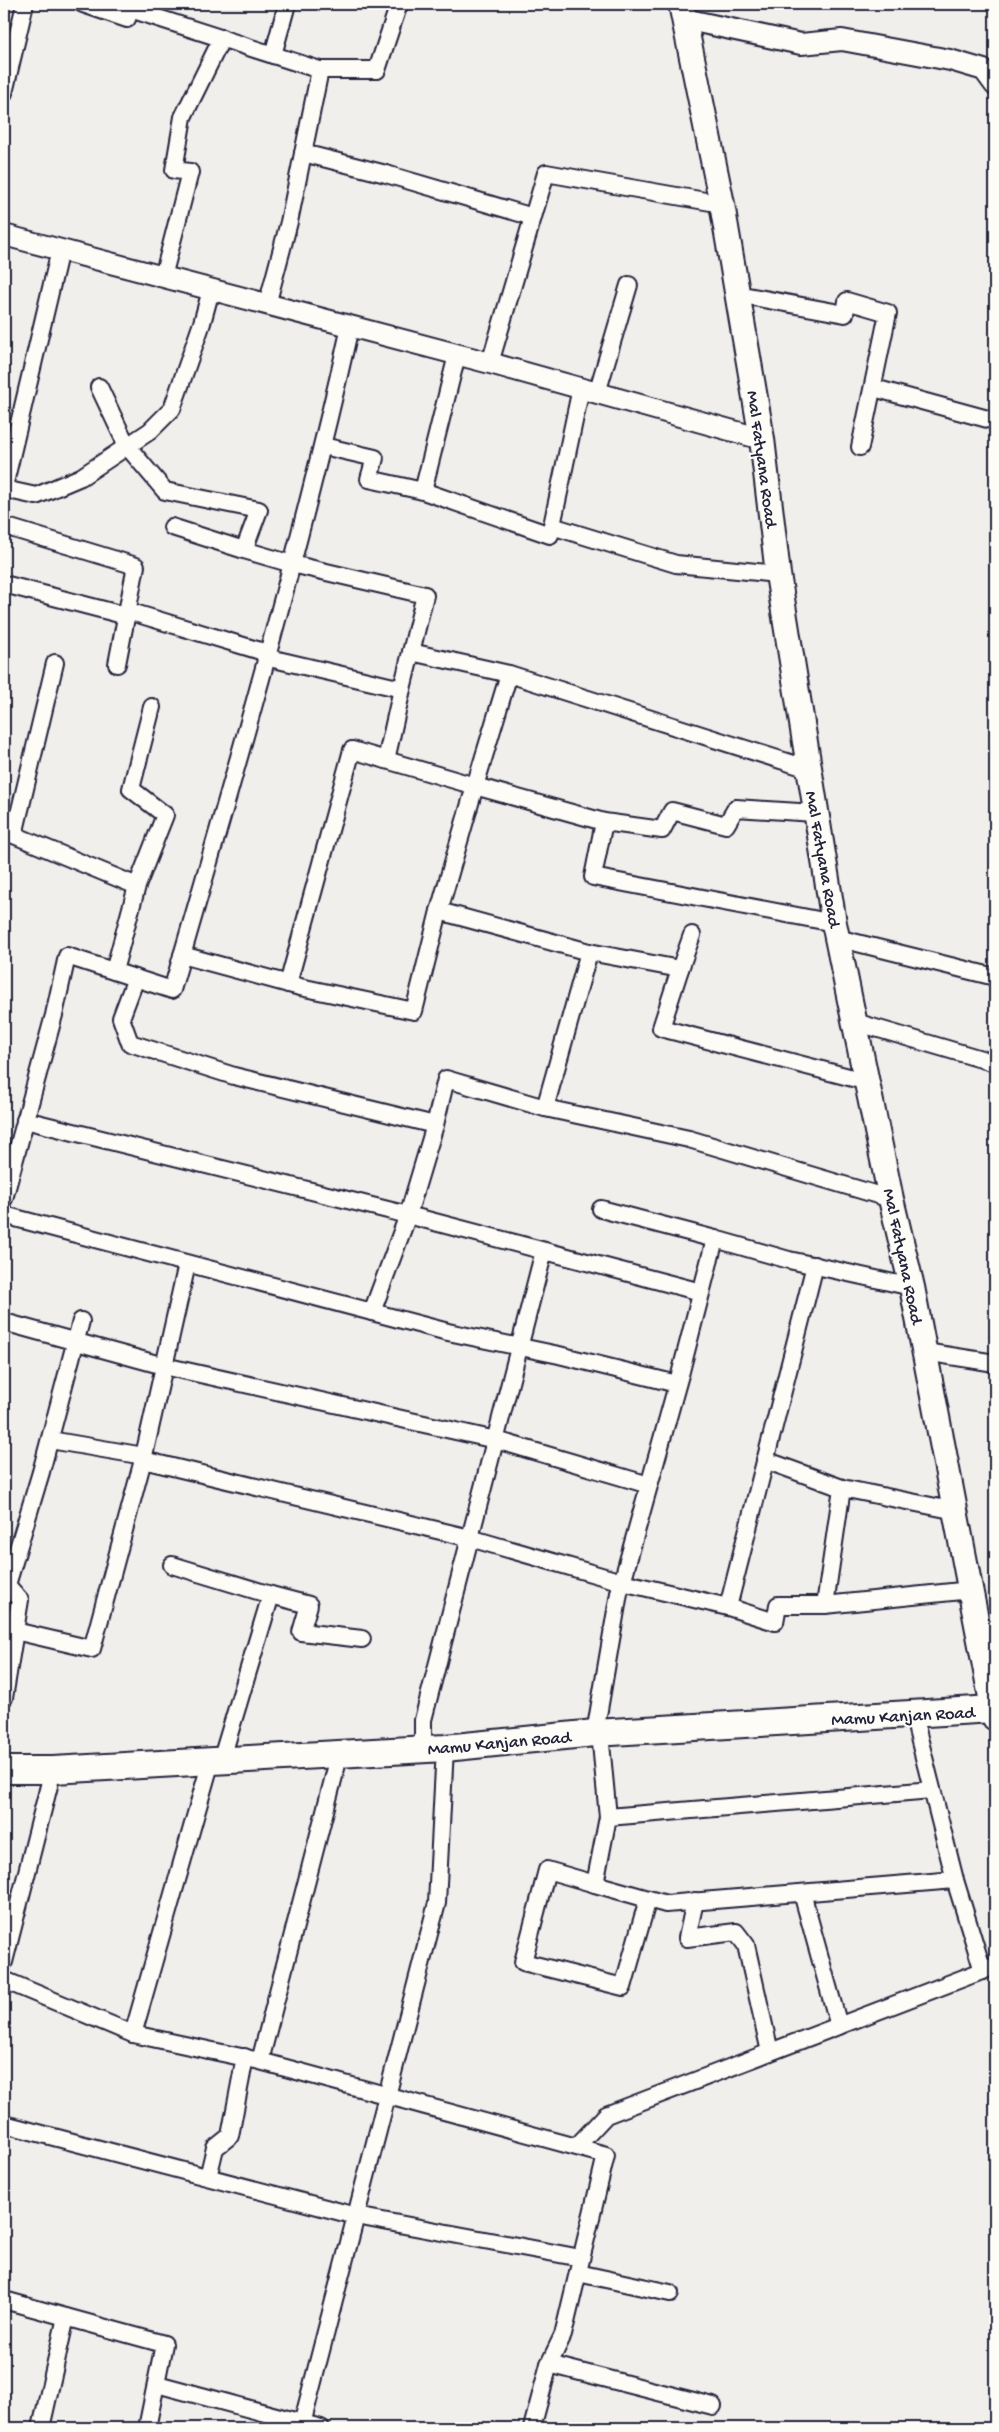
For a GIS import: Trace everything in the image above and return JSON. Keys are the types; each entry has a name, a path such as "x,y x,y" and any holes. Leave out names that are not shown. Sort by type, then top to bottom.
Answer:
{"main road":[{"name":"Mal Fatyana Road","path":"683,11 722,204 762,439 778,574 815,813 836,930 891,1199 912,1287 994,1714"},
{"name":"Mamu Kanjan Road","path":"4,1770 53,1770 340,1754 434,1748 597,1733 913,1714 994,1714"}],"street":[{"path":"4,93 26,4"},
{"path":"83,4 128,19 131,6 320,70 377,70 399,4"},
{"path":"273,55 287,4"},
{"path":"683,11 801,44 842,40 950,60 984,70 995,85"},
{"path":"163,278 190,172 174,170 183,117 222,38"},
{"path":"267,305 289,222 320,70"},
{"path":"303,153 386,174 533,217"},
{"path":"490,363 546,173 722,204"},
{"path":"4,235 490,363 762,439"},
{"path":"60,250 4,488 36,496 81,478 150,431 172,409 211,290"},
{"path":"323,446 375,458 369,479 423,491 550,535 589,391 629,285"},
{"path":"737,294 845,314 847,301 888,313 874,388 860,447"},
{"path":"4,1199 67,956 172,990 249,723 292,564 323,446 350,327"},
{"path":"423,491 458,355"},
{"path":"99,387 127,446 165,491 259,510 244,550"},
{"path":"874,388 995,421"},
{"path":"4,526 136,566 116,664"},
{"path":"552,526 676,564 778,574"},
{"path":"172,527 292,564 425,595 386,760"},
{"path":"4,584 127,614 266,655 402,689"},
{"path":"411,652 509,674 809,769"},
{"path":"55,663 14,835 137,886"},
{"path":"182,955 288,984 414,1011 439,911 509,674"},
{"path":"114,971 137,886 165,815 130,789 152,707"},
{"path":"288,984 352,750 604,822 662,830 672,811 726,825 736,808 815,813"},
{"path":"604,822 593,878 836,930 995,977"},
{"path":"439,911 588,952 680,969"},
{"path":"692,935 662,1028 868,1082"},
{"path":"545,1108 588,952"},
{"path":"136,978 121,1018 130,1043 234,1076 435,1125"},
{"path":"855,1022 995,1063"},
{"path":"372,1312 408,1215 435,1125 446,1079 545,1108 689,1139 891,1199"},
{"path":"25,1120 408,1215 701,1292"},
{"path":"601,1209 815,1265 912,1287"},
{"path":"4,1215 448,1332 521,1347 677,1384"},
{"path":"595,1884 608,1817 597,1733 622,1582 715,1239"},
{"path":"301,2426 437,1903 434,1748 423,1720 521,1347 544,1251"},
{"path":"15,1631 92,1649 144,1458 187,1264"},
{"path":"728,1607 815,1265"},
{"path":"4,1698 20,1600 7,1585 50,1440 81,1321"},
{"path":"4,1322 164,1366 496,1440 649,1485"},
{"path":"925,1352 995,1363"},
{"path":"50,1440 144,1458 470,1538 622,1582 728,1607 775,1622 778,1605 825,1605 971,1590"},
{"path":"765,1460 842,1488 956,1511"},
{"path":"825,1605 842,1488"},
{"path":"172,1565 309,1605 301,1632 362,1639"},
{"path":"133,2034 216,1761 271,1595"},
{"path":"577,2146 606,2115 989,1968 955,1880 913,1714"},
{"path":"208,2177 215,2148 230,2136 340,1754"},
{"path":"4,1962 53,1770"},
{"path":"608,1817 932,1790"},
{"path":"648,1899 623,1987 523,1962 547,1870 666,1904 955,1880"},
{"path":"802,1893 839,2026"},
{"path":"695,1901 687,1938 736,1932 746,1945 770,2052"},
{"path":"4,1980 133,2034 253,2059 606,2155 563,2335 549,2364 532,2428"},
{"path":"4,2124 356,2216 579,2265 670,2293"},
{"path":"4,2300 164,2344 147,2428"},
{"path":"41,2428 66,2317"},
{"path":"549,2364 713,2406"},
{"path":"157,2384 301,2426 322,2428"}]}
